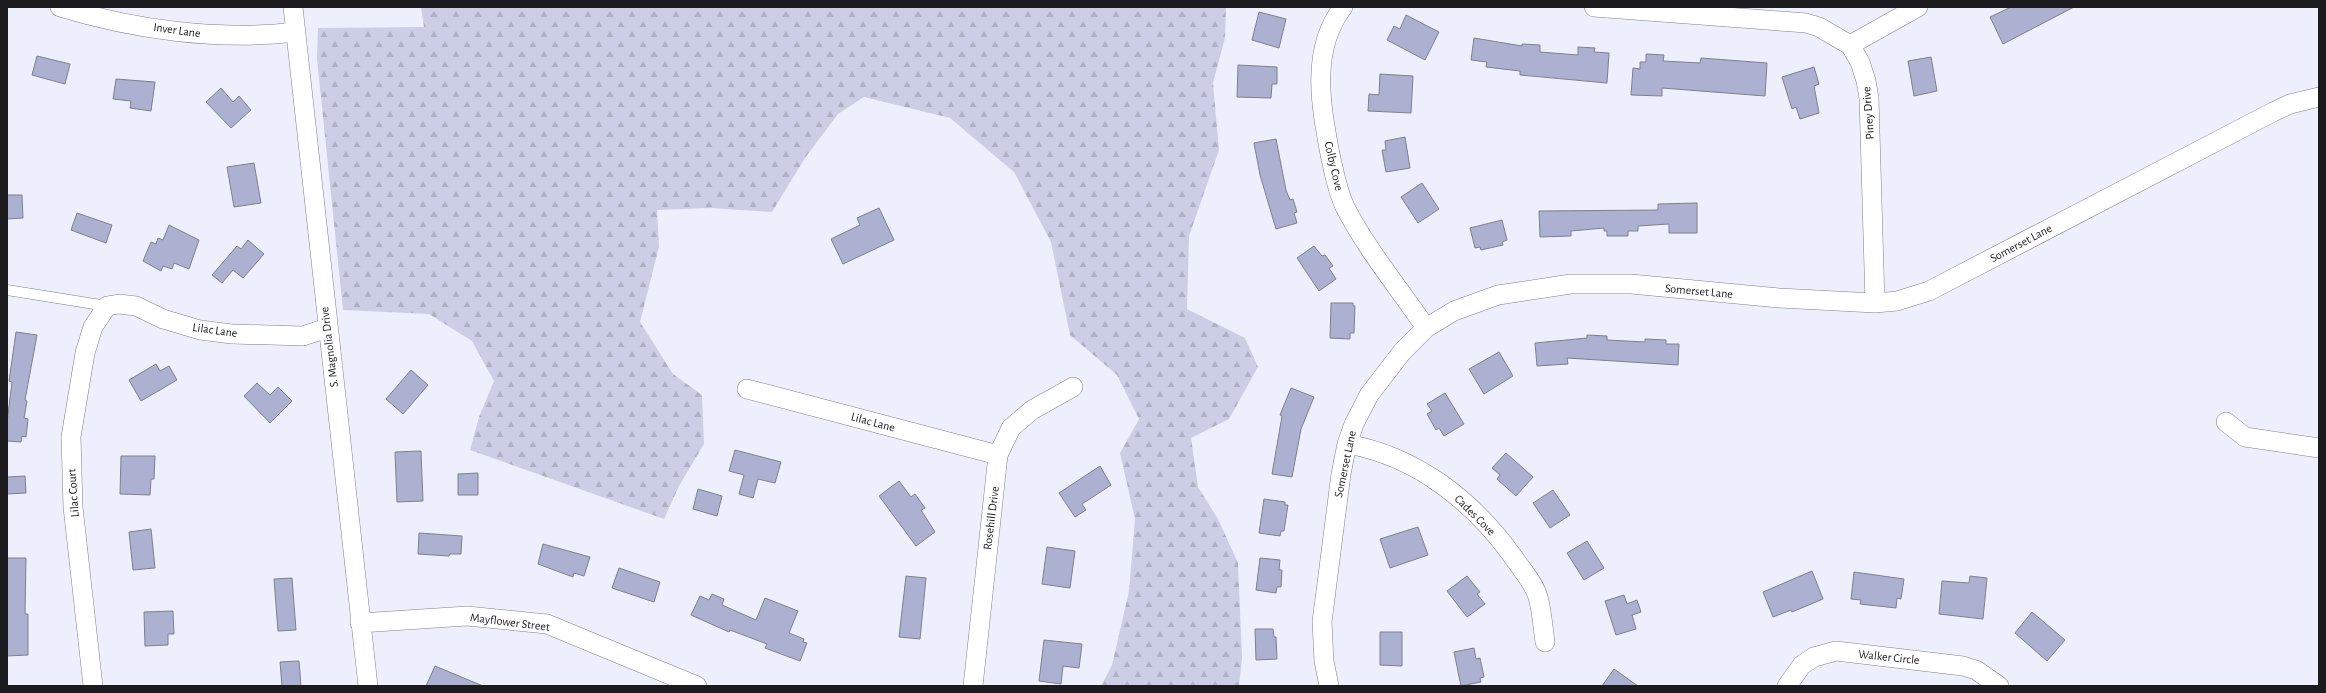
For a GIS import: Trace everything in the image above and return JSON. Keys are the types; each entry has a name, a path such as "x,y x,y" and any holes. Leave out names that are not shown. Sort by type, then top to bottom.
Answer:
{"street":[{"name":"Inver Lane","path":"60,7 127,23 205,34 269,35 296,32"},
{"name":"S. Magnolia Drive","path":"293,7 327,328 368,686"},
{"name":"Colby Cove","path":"1343,7 1330,30 1322,61 1320,87 1320,105 1337,186 1354,224 1426,328"},
{"path":"1594,7 1806,23 1819,27 1850,44 1918,7"},
{"name":"Piney Drive","path":"1850,44 1860,62 1869,98 1875,303"},
{"name":"Somerset Lane","path":"1329,686 1324,661 1322,622 1340,474 1347,444 1354,424 1369,395 1397,358 1426,328 1454,311 1498,296 1571,284 1631,284 1779,298 1875,303 1897,301 1929,291 2273,112 2290,104 2319,97"},
{"name":"Lilac Lane","path":"107,306 119,304 136,306 163,318 200,330 232,334 303,336 327,328"},
{"name":"Lilac Court","path":"93,686 73,507 71,437 85,353 93,327 107,306"},
{"name":"Rosehill Drive","path":"973,686 998,455 1012,428 1027,414 1073,387"},
{"name":"Lilac Lane","path":"747,389 998,455"},
{"path":"2226,422 2245,437 2319,448"},
{"name":"Cades Cove","path":"1347,444 1372,448 1418,469 1438,482 1475,513 1506,547 1538,596 1545,642"},
{"name":"Mayflower Street","path":"360,623 467,616 547,624 697,686"},
{"name":"Walker Circle","path":"1787,686 1802,665 1814,657 1836,651 1963,666 1976,670 1999,686"}],"lane":[{"path":"7,290 107,306"}],"green space":[{"path":"421,7 1226,7 1225,38 1213,83 1219,150 1189,236 1187,309 1245,338 1258,367 1229,419 1191,438 1198,487 1218,519 1238,563 1242,658 1239,686 1101,686 1112,665 1129,591 1135,519 1120,453 1139,419 1117,375 1070,335 1051,242 1014,172 950,118 864,97 838,114 805,158 772,212 710,208 657,210 659,247 640,322 673,374 702,395 704,444 679,486 664,519 470,450 479,417 494,381 472,341 429,314 343,310 317,59 318,28 424,27"}],"building":[{"path":"2011,7 2074,7 2003,44 1990,17"},
{"path":"1259,12 1286,19 1279,48 1252,40"},
{"path":"1406,15 1439,32 1425,60 1387,40 1394,26 1400,29"},
{"path":"1474,38 1522,46 1522,44 1540,45 1540,52 1578,55 1578,47 1595,48 1594,52 1609,53 1607,83 1520,75 1520,71 1486,67 1487,62 1471,60"},
{"path":"1646,54 1664,55 1663,61 1700,63 1701,58 1767,63 1765,96 1662,88 1662,96 1631,95 1633,68 1640,69 1640,62 1646,62"},
{"path":"37,56 70,64 65,84 32,75"},
{"path":"1931,57 1937,91 1914,96 1908,61"},
{"path":"1238,65 1277,67 1277,84 1272,84 1271,98 1237,97"},
{"path":"1814,67 1819,84 1814,86 1819,113 1800,119 1796,107 1792,109 1782,77"},
{"path":"1380,74 1413,76 1411,113 1368,111 1369,94 1379,95"},
{"path":"116,79 155,82 151,111 130,108 131,101 113,99"},
{"path":"221,88 233,102 239,96 251,110 231,128 206,102"},
{"path":"1405,137 1410,168 1386,172 1382,150 1386,150 1385,141"},
{"path":"1276,139 1286,190 1290,200 1293,199 1297,212 1294,213 1297,223 1276,229 1260,175 1254,143"},
{"path":"254,163 261,203 234,207 227,167"},
{"path":"1422,183 1439,209 1418,223 1401,197"},
{"path":"7,195 22,195 23,218 7,219"},
{"path":"1697,203 1697,233 1669,233 1669,224 1638,226 1638,231 1628,231 1628,236 1607,236 1607,231 1604,231 1604,228 1571,231 1571,236 1540,237 1539,211 1658,210 1658,204"},
{"path":"879,208 894,240 843,264 831,239 860,225 857,218"},
{"path":"77,213 112,225 106,243 71,230"},
{"path":"1502,220 1507,240 1502,242 1503,245 1481,250 1480,247 1475,248 1470,228"},
{"path":"169,225 199,240 189,269 174,263 172,269 163,266 161,271 143,261 151,242 156,244 158,238 163,240"},
{"path":"248,240 264,254 243,278 233,270 222,283 212,275 237,246 241,249"},
{"path":"1314,246 1322,256 1325,255 1333,266 1329,268 1336,279 1319,291 1297,258"},
{"path":"1331,303 1353,303 1353,306 1355,306 1354,333 1350,333 1350,339 1330,338"},
{"path":"16,332 37,335 25,400 27,401 24,418 28,419 26,437 22,436 21,442 7,441 7,422 12,382 9,381"},
{"path":"1587,335 1607,336 1607,340 1645,342 1645,339 1666,340 1666,344 1679,344 1678,365 1567,358 1568,364 1537,366 1535,343 1587,338"},
{"path":"1499,352 1513,376 1484,394 1469,369"},
{"path":"156,364 160,371 169,366 177,380 141,401 129,380"},
{"path":"411,370 428,385 403,414 386,399"},
{"path":"257,383 270,395 278,387 292,401 270,423 244,396"},
{"path":"1291,388 1314,397 1301,429 1292,477 1272,474 1282,416 1280,415"},
{"path":"1445,393 1464,424 1444,436 1439,428 1436,430 1427,414 1432,411 1427,404"},
{"path":"735,450 781,462 775,483 758,479 753,498 739,494 744,475 729,471"},
{"path":"421,451 423,501 397,502 395,452"},
{"path":"1506,453 1533,477 1516,496 1497,479 1500,475 1492,468"},
{"path":"121,456 155,456 154,479 151,479 150,495 120,494"},
{"path":"1100,466 1111,485 1082,504 1086,510 1075,517 1059,493"},
{"path":"478,473 478,495 458,495 458,474"},
{"path":"25,476 26,493 7,494 7,477"},
{"path":"899,481 911,497 915,494 925,508 921,510 935,532 916,546 879,496"},
{"path":"698,489 722,496 717,516 693,509"},
{"path":"1553,490 1570,515 1550,528 1533,503"},
{"path":"1264,499 1285,502 1285,505 1288,505 1284,531 1281,531 1280,536 1259,533"},
{"path":"1418,527 1428,555 1390,568 1380,539"},
{"path":"151,529 155,568 133,570 129,532"},
{"path":"419,533 462,536 461,554 450,554 449,556 418,554"},
{"path":"1587,541 1604,568 1584,580 1567,553"},
{"path":"543,544 590,557 584,576 574,573 573,577 538,564"},
{"path":"1047,547 1075,551 1070,588 1042,584"},
{"path":"7,558 26,558 25,614 28,614 28,655 7,656"},
{"path":"1260,558 1280,560 1279,570 1282,570 1281,587 1277,587 1276,593 1256,590"},
{"path":"619,568 660,582 654,602 612,588"},
{"path":"1812,571 1823,599 1792,612 1791,610 1773,617 1763,592"},
{"path":"1854,572 1904,579 1901,599 1897,598 1896,608 1860,604 1861,600 1851,599"},
{"path":"906,576 926,578 920,639 899,637"},
{"path":"1467,576 1480,592 1477,594 1485,604 1467,617 1447,591"},
{"path":"1970,576 1987,578 1983,619 1939,614 1942,581 1969,583"},
{"path":"292,578 296,630 278,631 274,579"},
{"path":"712,594 724,599 722,605 756,620 765,598 798,611 789,633 804,639 803,642 807,643 800,661 765,648 767,644 730,630 729,632 691,615 700,596 709,600"},
{"path":"1624,595 1627,604 1637,600 1641,612 1632,615 1636,629 1616,635 1605,601"},
{"path":"173,611 174,634 168,634 168,645 145,646 144,612"},
{"path":"2032,612 2065,640 2047,661 2015,633"},
{"path":"1255,629 1273,629 1274,637 1276,637 1277,659 1256,660"},
{"path":"1380,632 1402,632 1402,666 1380,665"},
{"path":"1044,640 1082,644 1079,668 1063,666 1061,684 1039,681"},
{"path":"1474,648 1476,659 1480,658 1484,677 1480,678 1481,682 1461,686 1454,652"},
{"path":"299,661 301,686 282,686 280,662"},
{"path":"435,666 483,686 426,686"},
{"path":"1614,669 1638,686 1602,686"}]}
